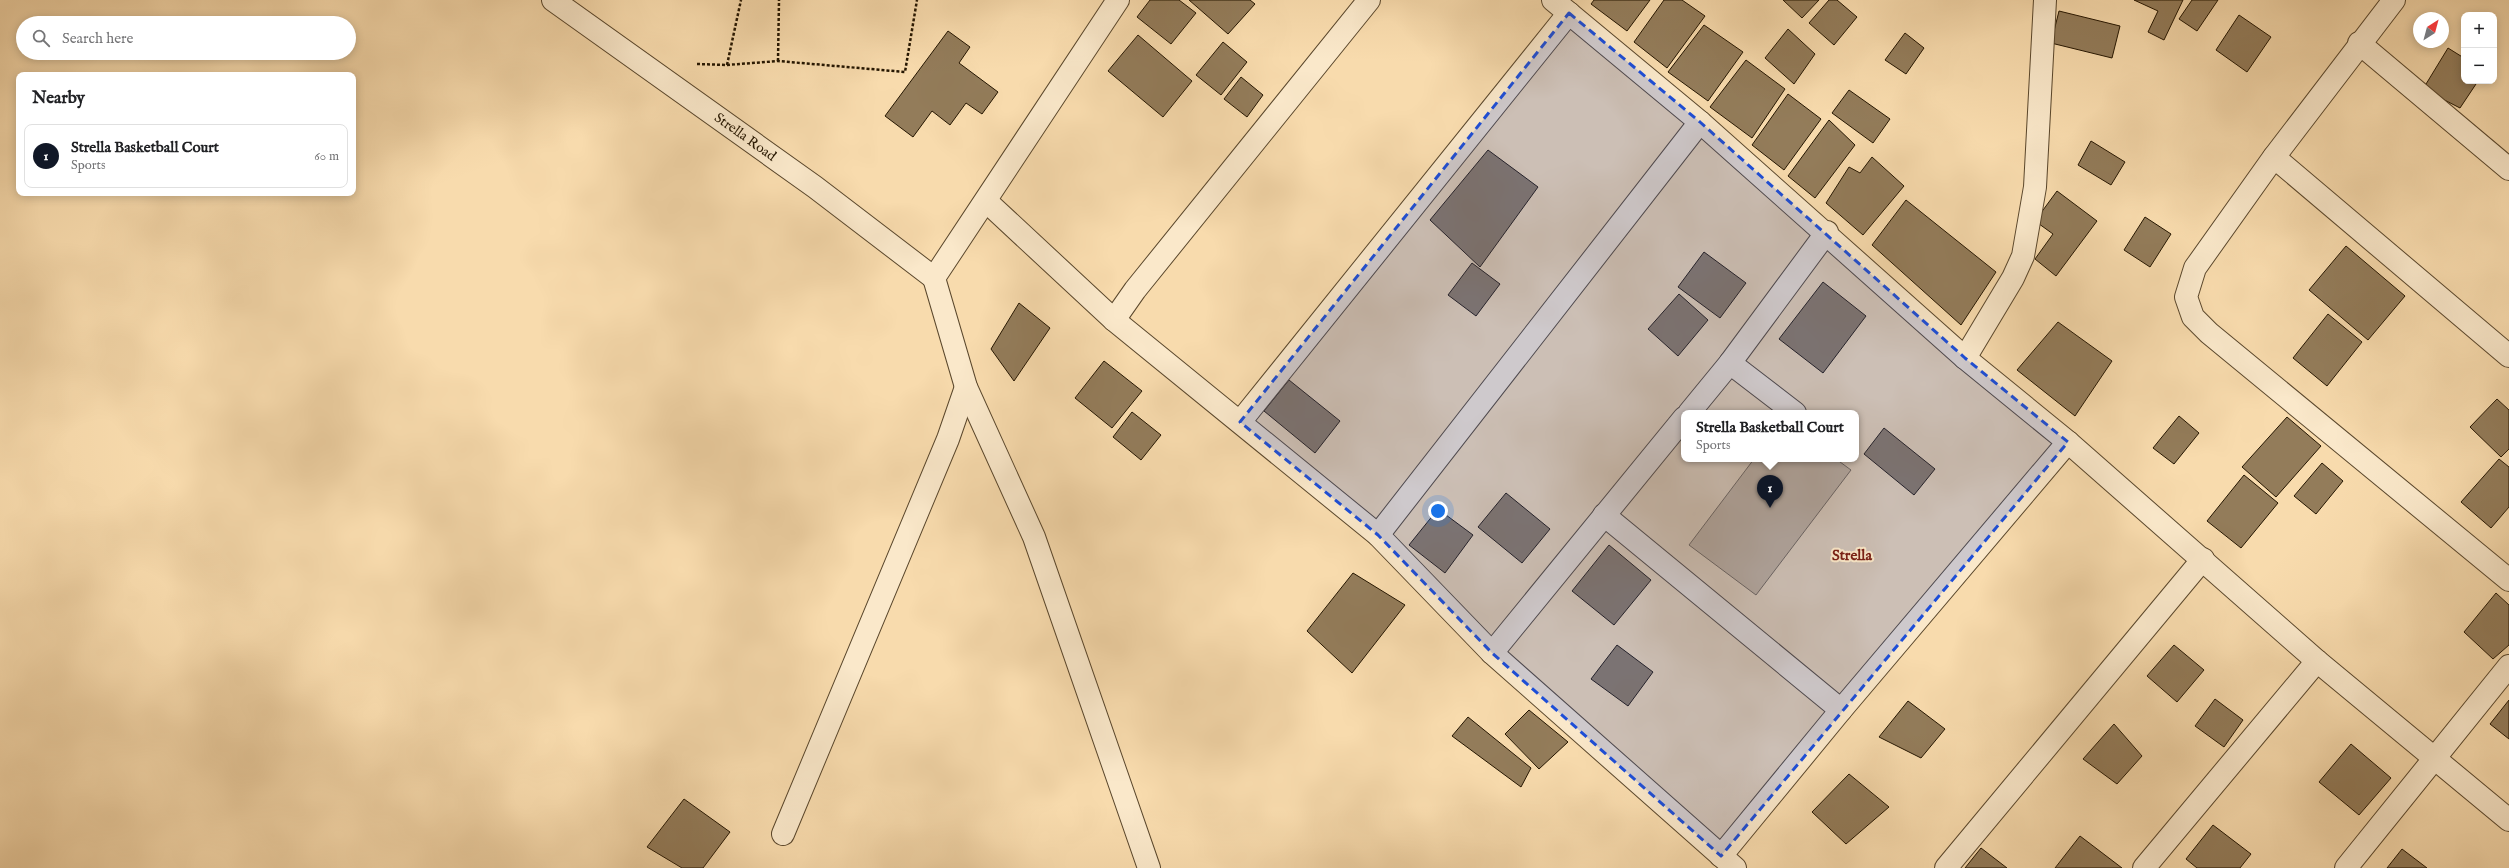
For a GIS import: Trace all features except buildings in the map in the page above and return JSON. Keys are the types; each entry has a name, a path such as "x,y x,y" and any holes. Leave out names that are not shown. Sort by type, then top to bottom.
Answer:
{"street":[{"name":"Strella Road","path":"553,0 815,187 934,278"},
{"path":"1118,0 934,278 966,387 1034,537 1149,868"},
{"path":"1114,320 1135,290 1368,0"},
{"path":"1965,358 2013,278 2023,256 2035,187 2045,0"},
{"path":"2394,0 2359,43 2274,157 2195,268 2186,297 2193,318 2215,338 2509,580"},
{"path":"1240,422 1561,6 1700,122 1826,232 1965,358 2068,442 2203,559 2317,661 2509,820"},
{"path":"2359,43 2509,169"},
{"path":"1378,535 1700,122"},
{"path":"2274,157 2509,356"},
{"path":"986,201 1114,320 1378,535 1492,653 1728,862 1841,710 2068,442"},
{"path":"1691,410 1730,363 1826,232"},
{"path":"1730,363 1791,410"},
{"path":"783,834 948,439 966,387"},
{"path":"1492,653 1681,422"},
{"path":"1604,515 1841,710"},
{"path":"1946,868 2203,559"},
{"path":"2144,868 2317,661"},
{"path":"2346,868 2433,758 2509,666"}],"path":[{"path":"727,65 741,0"},
{"path":"778,61 779,0"},
{"path":"684,94 685,63 727,65 778,61 905,72 917,0"}],"highlighted area":[{"path":"1569,13 1700,122 1965,358 2068,442 1721,856 1492,653 1378,535 1240,422"}],"shaded area":[{"path":"1752,462 1840,462 1851,470 1756,595 1689,545"}],"place":[{"name":"Strella Basketball Court","path":"1770,508"}],"district":[{"name":"Strella","path":"1852,555"}]}
